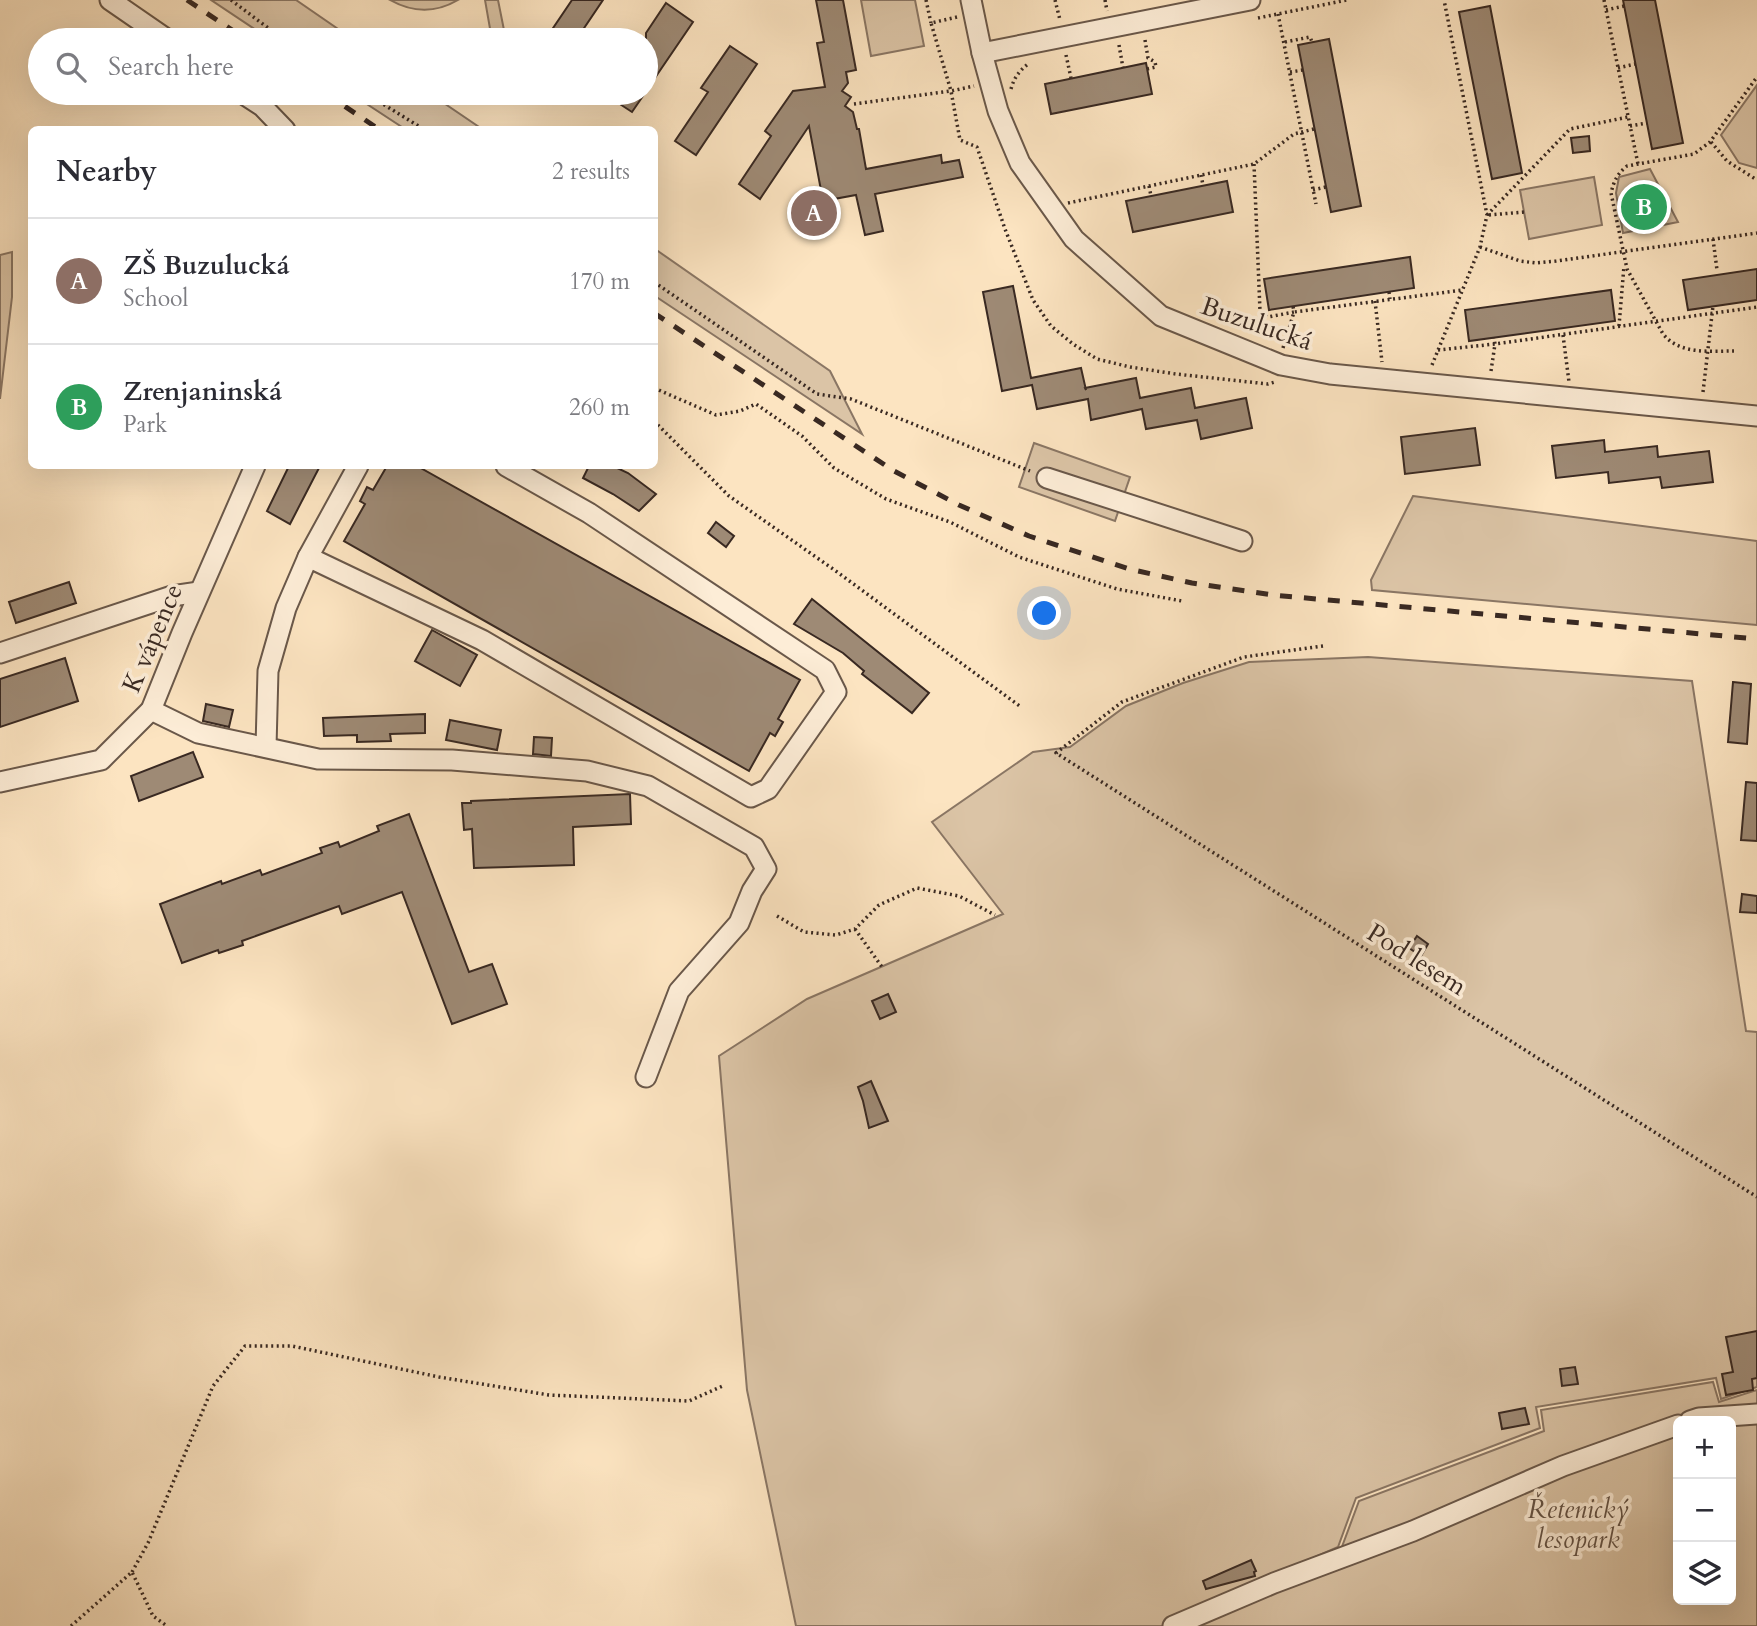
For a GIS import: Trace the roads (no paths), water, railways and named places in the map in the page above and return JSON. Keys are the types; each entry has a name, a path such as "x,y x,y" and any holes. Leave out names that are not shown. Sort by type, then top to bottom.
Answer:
{"street":[{"path":"110,0 151,28"},
{"name":"Buzulucká","path":"971,0 998,111 1020,163 1074,239 1161,316 1281,365 1330,374 1757,416"},
{"path":"982,53 1169,8 1251,9"},
{"path":"260,105 281,126"},
{"name":"K vápence","path":"0,782 101,760 150,710 253,469"},
{"path":"266,747 268,671 286,608 308,557 356,469"},
{"path":"308,557 482,640 751,797 768,789 836,692 825,670 589,513 511,469"},
{"path":"1047,478 1242,541"},
{"path":"0,653 172,596 200,592"},
{"path":"150,710 198,733 318,759 452,760 587,771 648,786 754,847 766,869 752,891 739,923 679,991 646,1077"},
{"path":"1722,1416 1757,1413"},
{"path":"1173,1626 1274,1583 1413,1531 1563,1466 1673,1428"}],"railway":[{"path":"187,0 229,28"},
{"path":"343,105 374,126"},
{"path":"658,316 894,471 959,505 1029,536 1129,569 1192,583 1273,595 1757,639"}],"place":[{"name":"Zrenjaninská","path":"1644,207"},
{"name":"ZŠ Buzulucká","path":"814,213"}],"park label":[{"name":"Řetenický lesopark","path":"1578,1524"}]}
